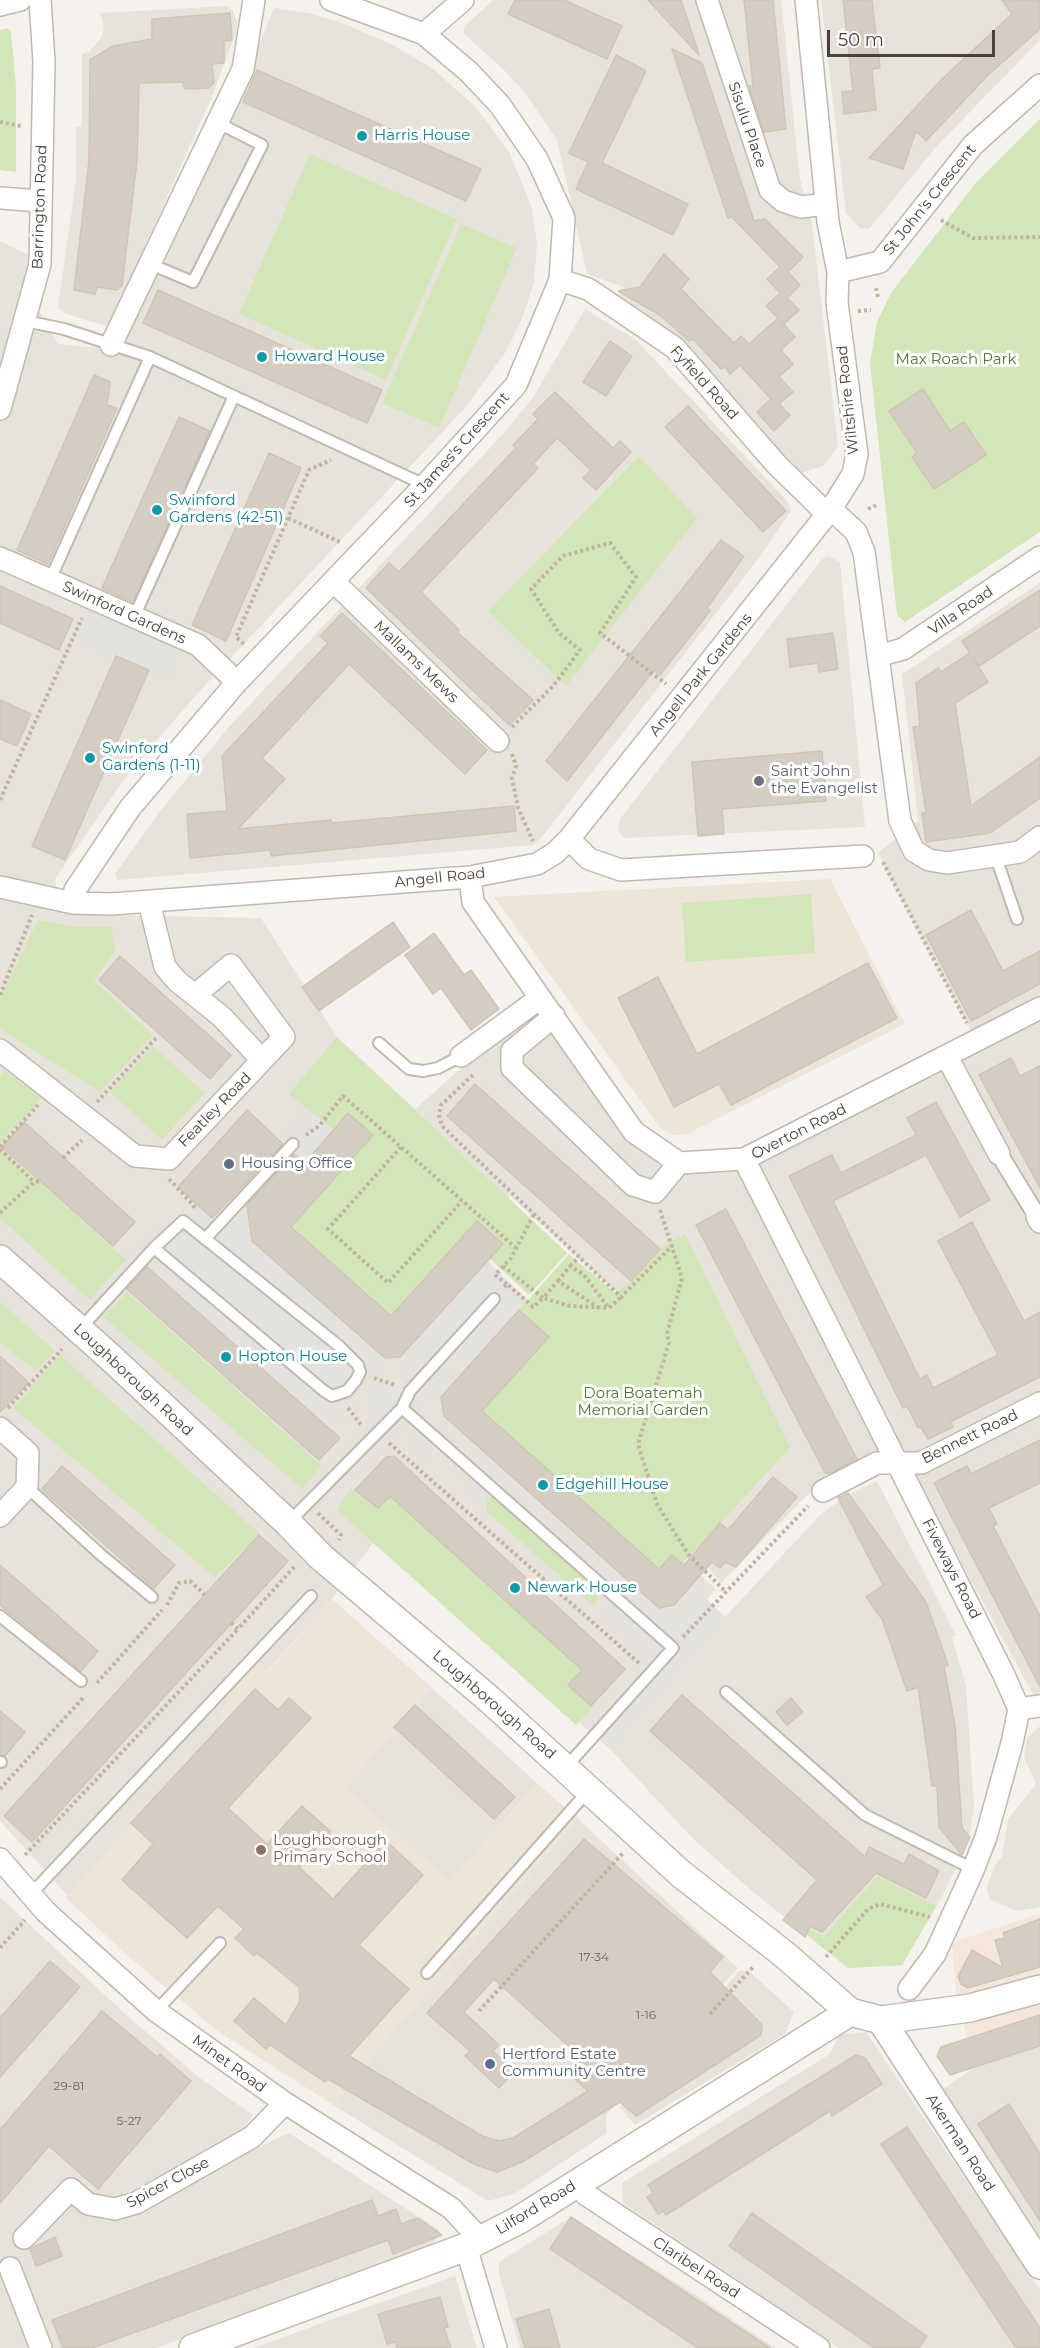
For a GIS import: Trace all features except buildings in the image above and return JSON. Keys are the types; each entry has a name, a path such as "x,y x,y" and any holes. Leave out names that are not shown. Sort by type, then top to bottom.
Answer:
{"street":[{"path":"0,5 20,0"},
{"name":"Barrington Road","path":"0,409 40,264 44,61 40,0"},
{"path":"111,345 243,69 254,0"},
{"name":"St James's Crescent","path":"73,903 75,890 130,808 237,682 334,582 516,386 560,280 564,218 537,159 500,105 469,72 424,34 331,0"},
{"path":"424,34 463,0"},
{"name":"Sisulu Place","path":"707,0 770,190 783,201 801,207 826,204"},
{"name":"Wiltshire Road","path":"806,0 826,204 838,272 837,303 857,454 853,474 829,512"},
{"name":"St John's Crescent","path":"838,272 880,262 973,145 1040,85"},
{"path":"0,198 40,201"},
{"name":"Fyfield Road","path":"560,280 588,289 675,348 777,465 829,512"},
{"path":"829,512 856,532 862,544 900,821 914,851 929,860 947,863 1020,852 1040,837"},
{"name":"Angell Park Gardens","path":"569,839 829,512"},
{"name":"Villa Road","path":"878,656 903,650 1040,557"},
{"name":"Swinford Gardens","path":"0,558 198,645 237,682"},
{"name":"Mallams Mews","path":"334,582 498,741"},
{"path":"569,839 589,859 621,870 871,854"},
{"name":"Angell Road","path":"0,887 73,903 149,902 470,877 537,864 569,839"},
{"path":"470,877 473,902 554,1016 634,1132 679,1163 655,1192 633,1185 512,1068 512,1051 554,1016"},
{"path":"149,902 165,967 177,981 222,1017 262,1060"},
{"name":"Featley Road","path":"159,1158 169,1159 284,1037 231,965 195,995"},
{"path":"462,1056 540,998"},
{"name":"Overton Road","path":"679,1163 744,1159 1040,1008"},
{"path":"0,1050 135,1156 159,1158"},
{"path":"947,1056 999,1155 1039,1219"},
{"name":"Fiveways Road","path":"744,1159 1019,1709"},
{"name":"Loughborough Road","path":"0,1259 71,1339 288,1523 321,1557 489,1699 681,1874 785,1955 850,2012 881,2020 970,2008 1040,1989"},
{"name":"Bennett Road","path":"823,1491 877,1463 921,1463 1040,1402"},
{"path":"0,1428 28,1454 27,1487 0,1516"},
{"path":"909,1989 935,1954 955,1915 995,1806 1019,1709 1040,1706"},
{"name":"Minet Road","path":"5,1865 35,1899 156,2011 285,2103 451,2208 474,2243"},
{"name":"Lilford Road","path":"193,2348 474,2243 519,2220 850,2012"},
{"name":"Akerman Road","path":"881,2020 1040,2265"},
{"name":"Spicer Close","path":"24,2238 71,2189 88,2204 115,2209 136,2203 252,2137 285,2103"},
{"name":"Claribel Road","path":"577,2184 585,2194 819,2348"},
{"path":"474,2243 496,2348"},
{"path":"10,2268 41,2348"}],"lane":[{"path":"150,264 193,282 262,145 216,122"},
{"path":"25,321 64,329 150,357 425,485"},
{"path":"50,580 150,357"},
{"path":"134,617 234,396"},
{"path":"996,857 1017,919"},
{"path":"379,1043 409,1069 423,1071 438,1068 462,1056"},
{"path":"205,1239 293,1143"},
{"path":"71,1339 154,1248 183,1221 339,1347 358,1365 360,1372 356,1380 339,1395 332,1396 324,1391 154,1248"},
{"path":"288,1523 402,1408 410,1391 494,1299"},
{"path":"402,1408 673,1648 565,1768"},
{"path":"27,1487 100,1554 153,1598"},
{"path":"35,1899 311,1596"},
{"path":"0,1616 81,1681"},
{"path":"726,1692 865,1815 973,1869"},
{"path":"427,1973 589,1790"},
{"path":"156,2011 220,1943"}],"path":[{"path":"0,122 22,126"},
{"path":"922,209 973,238 1040,237"},
{"path":"876,288 878,297"},
{"path":"857,311 871,310"},
{"path":"260,659 236,637 309,470 351,451"},
{"path":"868,509 879,504"},
{"path":"288,518 362,552"},
{"path":"543,860 518,808 512,778 516,766 513,755 509,746 498,741 554,685 580,650 559,633 531,589 563,556 610,543 636,577 600,633 666,684 659,693"},
{"path":"0,800 91,598"},
{"path":"871,854 976,1041"},
{"path":"0,995 39,897"},
{"path":"84,1116 156,1038"},
{"path":"475,1073 441,1105 439,1115 442,1126 621,1297"},
{"path":"34,1182 0,1148 51,1091"},
{"path":"293,1143 320,1125 343,1096 516,1248"},
{"path":"401,1147 328,1230 388,1283 462,1201"},
{"path":"159,1158 170,1182 194,1206 183,1221"},
{"path":"0,1213 34,1182 40,1180"},
{"path":"655,1192 682,1278 667,1334 669,1343 638,1444 657,1504 688,1554 726,1592"},
{"path":"534,1214 516,1248 495,1275 533,1307 579,1257"},
{"path":"503,1266 543,1298 570,1306 609,1308 672,1246"},
{"path":"570,1266 584,1275 609,1308"},
{"path":"558,1281 600,1309"},
{"path":"494,1299 507,1284"},
{"path":"0,1416 71,1339"},
{"path":"360,1372 410,1391"},
{"path":"339,1395 374,1436 650,1673"},
{"path":"673,1648 823,1491"},
{"path":"326,1521 340,1535"},
{"path":"5,1865 238,1629 299,1563"},
{"path":"0,1789 170,1602 179,1583 190,1581 205,1595"},
{"path":"231,1623 238,1629"},
{"path":"479,2011 624,1853"},
{"path":"0,1948 35,1899"},
{"path":"826,1957 868,1909 879,1904 936,1919"},
{"path":"710,2014 753,1967"}],"shaded area":[{"path":"493,0 781,0 800,179 812,223 838,446 825,465 799,474 616,299 624,287 587,274 557,140 525,93 504,70 463,33 465,26"},
{"path":"821,0 1040,0 1040,40 936,147 869,229 860,228 846,213"},
{"path":"227,6 233,11 237,22 236,32 211,99 110,323 105,326 64,313 58,307 76,181 76,127 82,127 82,54 89,52 101,38 104,27 100,13"},
{"path":"274,8 309,13 345,24 395,46 433,69 476,107 509,152 532,208 537,244 534,283 522,319 505,353 464,409 197,694 130,771 55,879 61,914 261,918 337,1037 415,1109 540,998 634,1132 679,1163 744,1159 976,1041 878,853 918,821 902,674 1040,583 1040,1695 1035,1698 897,1444 816,1486 721,1583 693,1549 671,1549 716,1589 591,1733 373,1543 332,1599 267,1671 257,1663 230,1693 221,1724 68,1896 0,1821 0,241 29,255 25,287 58,344 115,350 230,115","holes":["509,1195 621,1297 533,1307 495,1275 487,1262 503,1244"]},
{"path":"585,309 636,340 787,501 791,511 759,558 538,842 533,845 118,880 115,874 158,814 227,729 502,435 532,399"},
{"path":"829,556 840,562 865,827 624,838 618,830 620,819 822,559"},
{"path":"91,598 184,639 167,676 72,638"},
{"path":"830,879 905,1024 685,1135 673,1135 661,1129 494,897"},
{"path":"308,1112 334,1130 250,1225 385,1358 342,1414 327,1425 147,1267 104,1316 90,1300 126,1260 193,1201 212,1218"},
{"path":"487,1261 528,1300 472,1362 457,1349 443,1366 459,1377 441,1397 424,1393 420,1400 424,1417 446,1435 451,1433 467,1444 657,1613 676,1613 696,1589 725,1617 611,1750 591,1733 640,1674 646,1650 607,1618 609,1594 489,1491 485,1509 469,1493 467,1470 461,1463 433,1444 425,1458 411,1447 415,1424 403,1423 377,1451 365,1478 347,1473 330,1495 317,1484 375,1418 368,1388 403,1384 400,1357"},
{"path":"877,1481 956,1635 952,1637 966,1686 974,1806 969,1837 962,1855 943,1895 902,1965 848,1968 753,1892 691,1837 611,1750 725,1617 820,1515 846,1496"},
{"name":"Loughborough Primary School","path":"332,1599 432,1688 344,1788 450,1882 537,1783 578,1819 380,2046 335,2106 219,2032 128,1956 66,1898 220,1724 229,1693 257,1663 268,1671"},
{"path":"432,1688 537,1783 450,1882 344,1788"},
{"path":"1040,1726 1040,1907 1017,1911 991,1900 987,1887 995,1865 1002,1857 1008,1819 1036,1784 1024,1757 1027,1738"},
{"path":"578,1819 738,1968 606,2115 607,2133 514,2194 488,2201 335,2106 380,2046"},
{"path":"0,1897 122,2011 200,2078 253,2115 243,2129 125,2195 104,2216 121,2213 289,2133 439,2230 432,2248 156,2348 0,2348"},
{"path":"1040,1913 1040,2046 974,2068 956,1993 952,1943"},
{"path":"740,1970 751,1973 794,2012 785,2034 635,2125 620,2108 627,2095"},
{"path":"866,2032 1040,2290 1040,2348 839,2348 623,2203 622,2183 830,2054 839,2035"},
{"path":"1040,2046 1040,2248 938,2092 974,2068"},
{"path":"571,2217 776,2348 520,2348 499,2274 499,2262"},
{"path":"455,2276 477,2348 254,2348 322,2323"}],"green space":[{"path":"7,28 11,32 16,86 16,172 0,170 0,30"},
{"name":"Max Roach Park","path":"1040,119 1040,532 905,622 897,615 870,363 877,322 891,293 974,185"},
{"path":"310,154 457,219 386,380 239,314"},
{"path":"461,224 517,248 439,428 382,403"},
{"path":"639,456 697,518 566,686 488,611"},
{"path":"811,894 815,953 686,962 682,903"},
{"path":"38,920 78,927 111,927 116,950 94,981 153,1035 100,1092 0,1029 0,998"},
{"path":"337,1037 567,1253 529,1295 489,1258 502,1243 477,1221 391,1316 291,1227 373,1135 334,1130 289,1094"},
{"path":"153,1046 205,1093 162,1140 110,1092"},
{"path":"4,1070 41,1098 0,1145 0,1077"},
{"path":"0,1147 126,1260 90,1300 0,1218"},
{"name":"Dora Boatemah Memorial Garden","path":"685,1234 790,1448 682,1564 672,1555 659,1569 482,1411 548,1336 519,1310 569,1254 616,1294 660,1249"},
{"path":"127,1292 322,1466 302,1489 104,1317"},
{"path":"0,1302 55,1351 36,1371 0,1343"},
{"path":"60,1355 260,1534 215,1577 13,1408"},
{"path":"351,1488 378,1508 390,1496 582,1670 568,1686 593,1708 576,1725 337,1510"},
{"path":"500,1496 598,1587 595,1607 487,1512 486,1498"},
{"path":"878,1876 936,1906 902,1965 848,1968 806,1934 811,1930 824,1937"}],"place":[{"name":"Harris House","path":"362,136"},
{"name":"Howard House","path":"262,357"},
{"name":"Swinford Gardens (42-51)","path":"157,510"},
{"name":"Swinford Gardens (1-11)","path":"90,758"},
{"name":"Saint John the Evangelist","path":"759,781"},
{"name":"Housing Office","path":"229,1164"},
{"name":"Hopton House","path":"226,1357"},
{"name":"Edgehill House","path":"543,1485"},
{"name":"Newark House","path":"515,1588"},
{"name":"Loughborough Primary School","path":"261,1850"},
{"name":"Hertford Estate Community Centre","path":"490,2064"}]}
